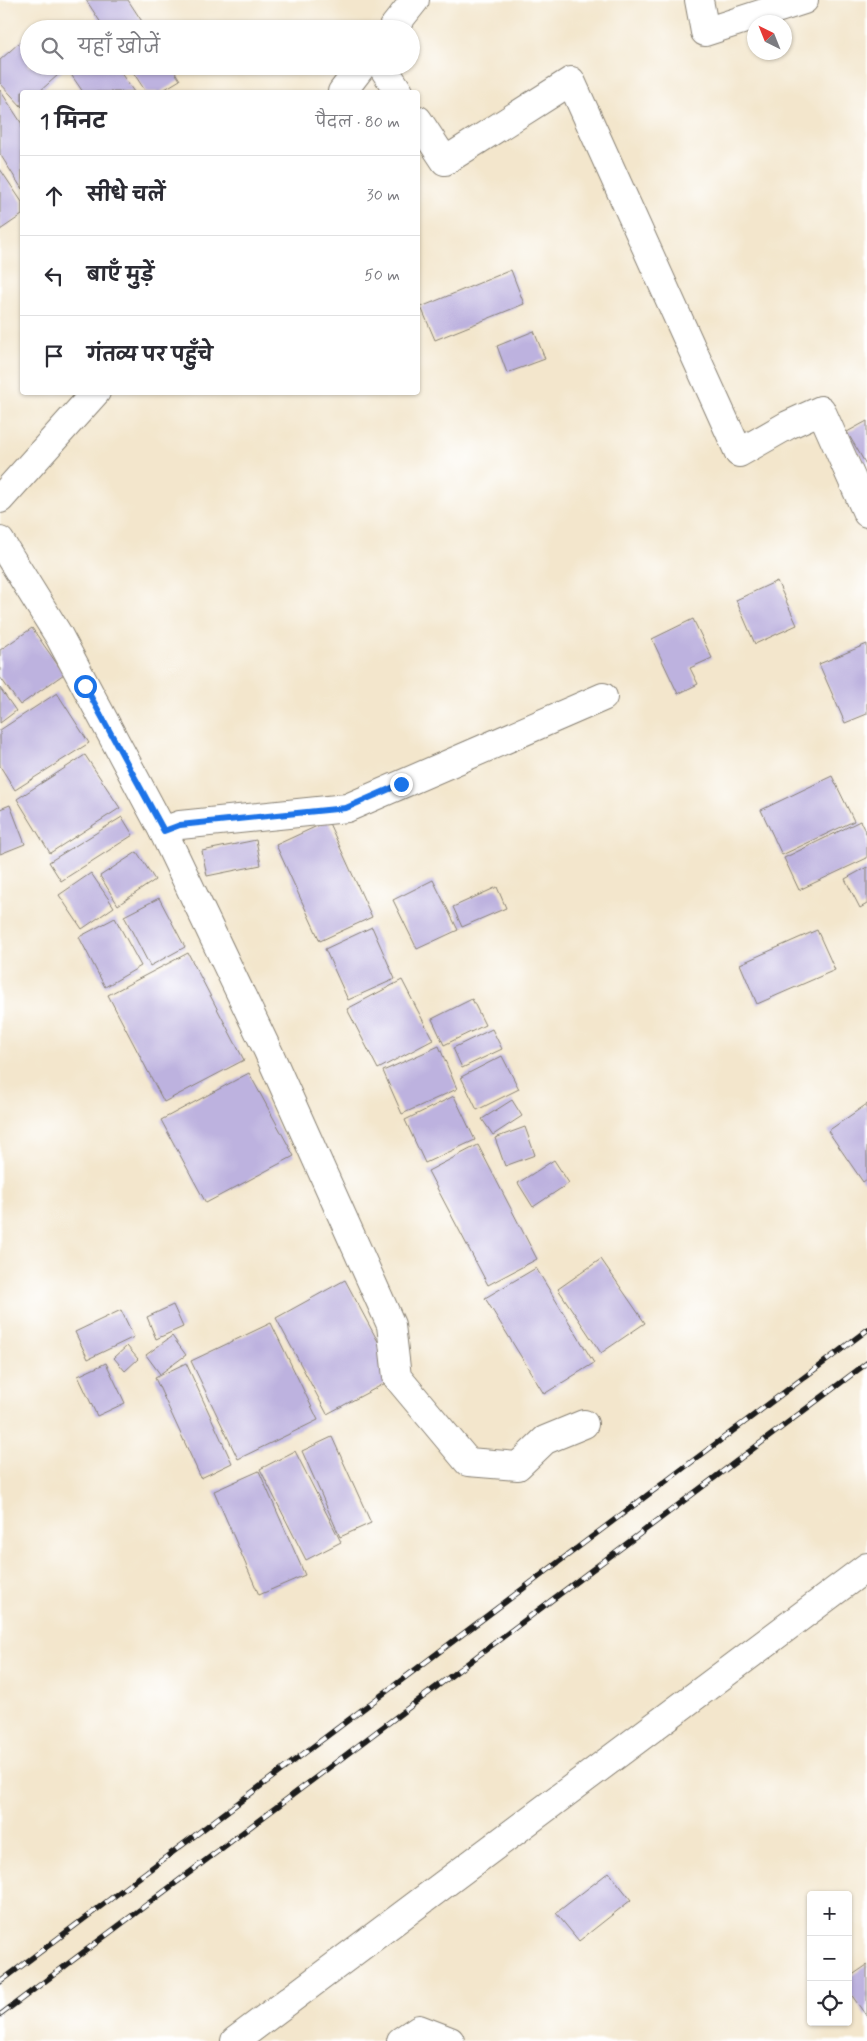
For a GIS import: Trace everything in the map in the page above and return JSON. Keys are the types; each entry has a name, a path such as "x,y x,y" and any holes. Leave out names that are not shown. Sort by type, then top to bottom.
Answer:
{"street":[{"path":"399,20 415,0"},
{"path":"699,0 705,32 804,0"},
{"path":"344,90 355,75"},
{"path":"388,75 398,90"},
{"path":"420,123 444,161 571,81 739,453 788,424 821,410 867,513"},
{"path":"0,499 93,395"},
{"path":"0,541 59,636 164,831 268,1052 391,1325 397,1377 468,1462 518,1466 545,1440 584,1424"},
{"path":"164,831 180,825 346,808 603,697"},
{"path":"235,2041 867,1567"},
{"path":"401,2041 419,2029 450,2041"}],"building":[{"path":"86,0 128,0 141,20 99,20"},
{"path":"20,42 20,75 58,75 41,90 20,90 20,105 0,83 0,60"},
{"path":"71,75 122,75 133,90 82,90"},
{"path":"135,75 177,75 180,80 163,90 145,90"},
{"path":"0,90 20,121 20,186 0,154"},
{"path":"0,169 20,199 20,216 0,230"},
{"path":"511,270 524,304 435,340 421,307"},
{"path":"534,331 545,359 507,373 497,346"},
{"path":"867,421 867,466 847,432"},
{"path":"777,581 797,625 755,644 736,600"},
{"path":"693,619 712,658 690,668 698,684 678,694 652,639"},
{"path":"32,628 64,674 20,705 0,677 0,650"},
{"path":"867,644 867,714 845,723 819,664"},
{"path":"0,688 16,711 0,723"},
{"path":"57,693 89,743 15,790 0,766 0,730"},
{"path":"85,755 120,808 50,853 17,799"},
{"path":"832,776 854,821 782,855 761,810"},
{"path":"10,805 25,844 0,854 0,809"},
{"path":"122,817 133,835 61,881 49,862"},
{"path":"328,821 372,917 320,941 276,845"},
{"path":"860,821 867,835 867,858 799,890 784,858"},
{"path":"256,840 261,865 207,876 202,851"},
{"path":"137,852 155,880 118,905 100,876"},
{"path":"867,867 867,904 860,908 845,879"},
{"path":"91,873 114,907 82,929 59,895"},
{"path":"433,880 458,930 417,949 393,900"},
{"path":"497,887 506,908 462,927 453,907"},
{"path":"159,898 185,947 150,966 124,916"},
{"path":"115,918 141,966 105,987 79,937"},
{"path":"372,927 395,979 348,1000 325,949"},
{"path":"817,930 835,970 757,1004 740,964"},
{"path":"188,953 244,1060 164,1102 108,995"},
{"path":"402,980 433,1040 378,1069 347,1009"},
{"path":"472,999 485,1025 444,1045 432,1019"},
{"path":"492,1029 502,1049 462,1068 453,1048"},
{"path":"439,1046 457,1089 402,1114 383,1071"},
{"path":"502,1056 519,1089 477,1110 461,1077"},
{"path":"249,1073 294,1156 206,1203 161,1120"},
{"path":"454,1096 475,1140 425,1163 405,1120"},
{"path":"512,1100 522,1116 493,1135 482,1119"},
{"path":"867,1104 867,1179 863,1182 828,1131"},
{"path":"525,1127 535,1155 505,1166 495,1138"},
{"path":"478,1145 537,1259 488,1285 428,1171"},
{"path":"554,1160 569,1183 533,1207 518,1183"},
{"path":"601,1259 645,1323 601,1353 558,1289"},
{"path":"536,1268 594,1363 544,1394 485,1298"},
{"path":"345,1280 397,1377 327,1414 276,1318"},
{"path":"173,1305 183,1327 156,1339 147,1317"},
{"path":"121,1310 134,1337 88,1359 75,1332"},
{"path":"271,1323 318,1420 238,1459 191,1361"},
{"path":"172,1336 186,1355 160,1374 146,1355"},
{"path":"127,1346 138,1359 125,1371 114,1358"},
{"path":"106,1363 125,1403 97,1416 78,1376"},
{"path":"186,1363 232,1463 201,1478 155,1378"},
{"path":"332,1437 371,1523 340,1537 302,1451"},
{"path":"295,1451 341,1542 306,1560 260,1469"},
{"path":"259,1471 305,1575 259,1595 214,1491"},
{"path":"609,1872 631,1900 579,1941 556,1913"},
{"path":"867,1965 867,2017 852,1996 852,1975"}],"railway":[{"path":"0,1982 867,1330"},
{"path":"0,2015 867,1363"}],"route":[{"path":"85,686 164,831 180,825 346,808 401,784"}]}
